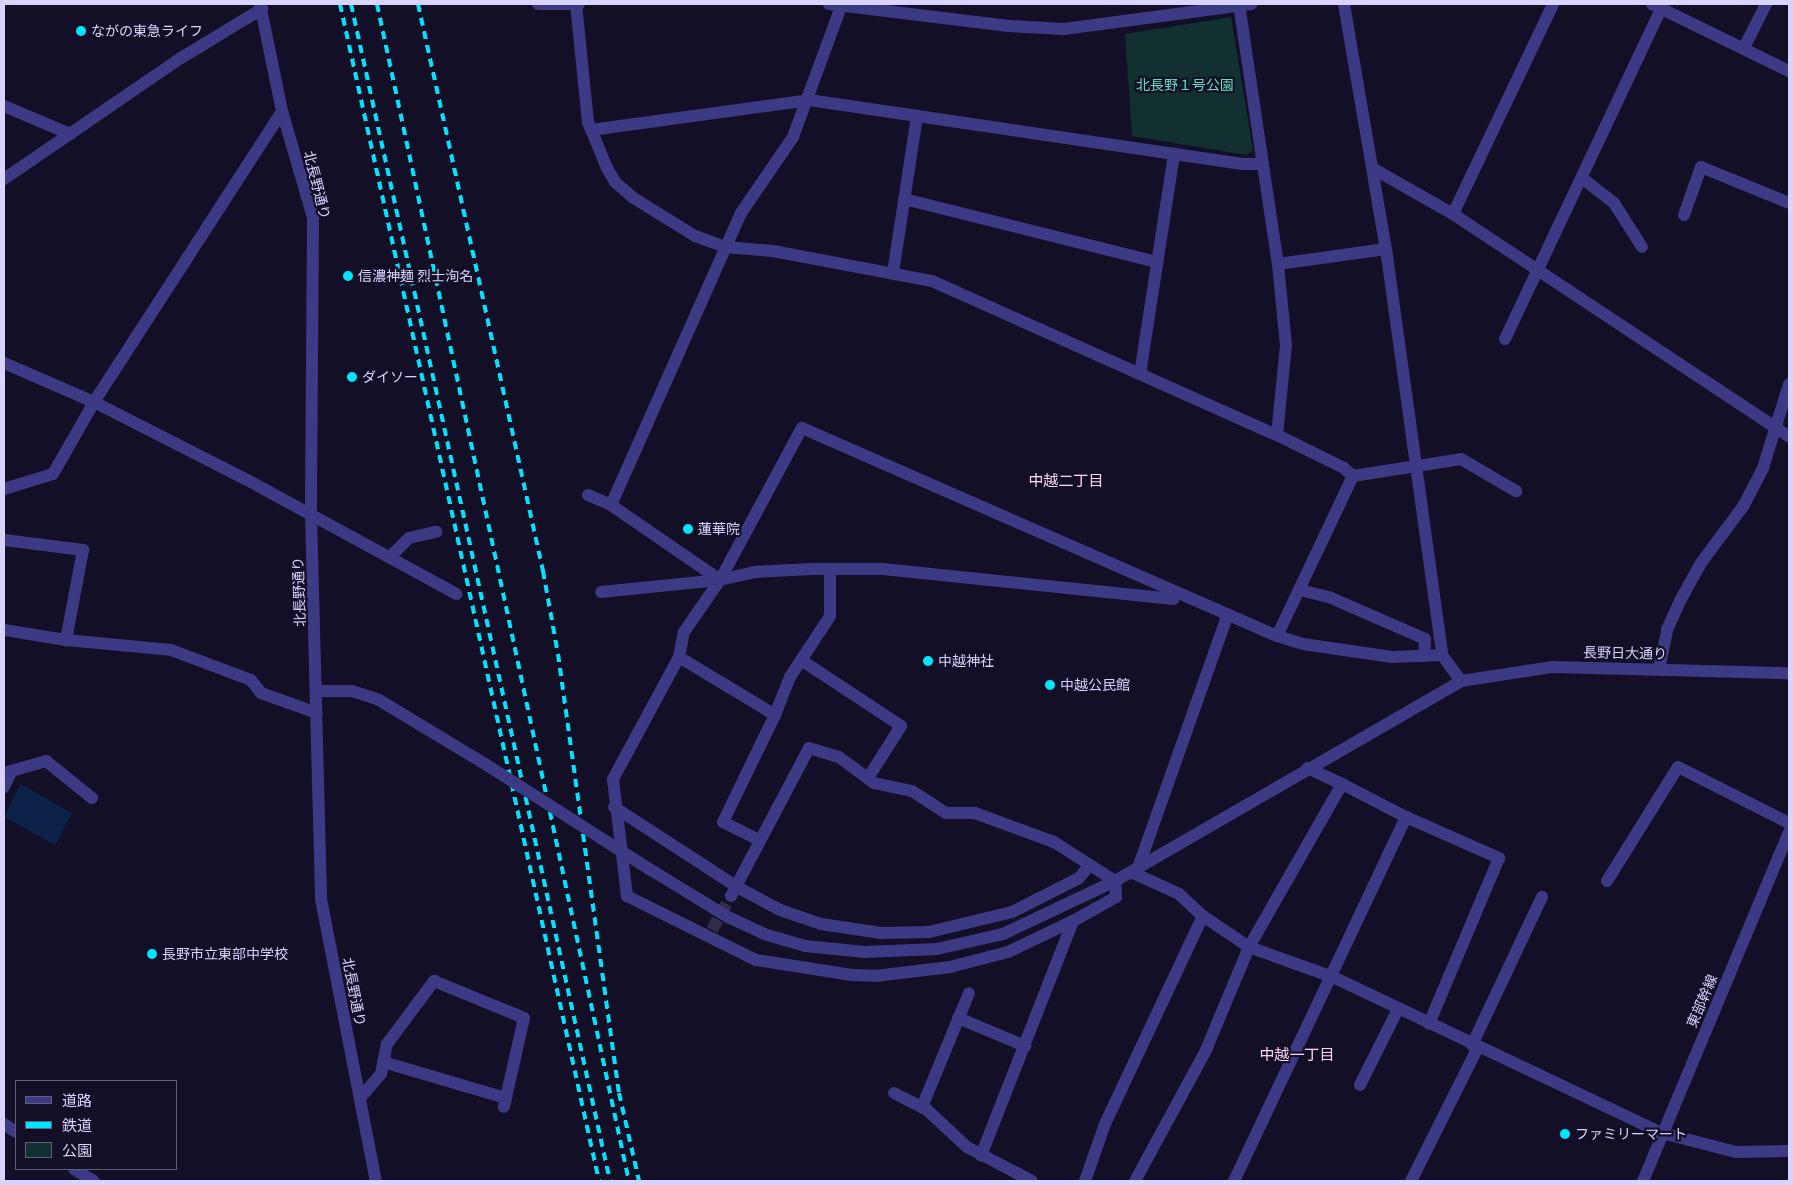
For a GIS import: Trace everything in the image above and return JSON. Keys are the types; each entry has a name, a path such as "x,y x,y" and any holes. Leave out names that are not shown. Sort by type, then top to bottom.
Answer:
{"street":[{"path":"538,4 577,4 591,130 615,182 632,197 695,236 725,246 773,251 932,281 1277,435 1344,468 1353,476"},
{"path":"611,505 725,246 757,186 793,137 809,100 838,4 1064,29 1243,4 1263,164 1278,264 1286,345 1277,435"},
{"path":"316,691 352,691 379,700 485,764 728,917 764,934 805,946 865,952 937,949 1004,934 1116,881 1307,768 1461,681 1442,655 1386,249 1344,4"},
{"path":"1453,214 1553,4"},
{"path":"1744,48 1766,4"},
{"path":"1505,339 1582,178 1659,5 1789,71"},
{"path":"4,179 181,58 261,6"},
{"name":"北長野通り","path":"261,6 282,111 313,218 311,514 320,899 376,1181"},
{"path":"591,130 809,100 1174,154 1263,164"},
{"path":"4,106 70,134"},
{"path":"4,489 53,474 94,402 282,111"},
{"path":"893,273 917,116"},
{"path":"1140,374 1174,154"},
{"path":"1684,215 1702,167 1789,203"},
{"path":"1372,168 1453,214 1789,436"},
{"path":"1582,178 1614,203 1642,247"},
{"path":"904,199 1157,262"},
{"path":"1278,264 1386,249"},
{"path":"4,363 94,402 391,556 456,594"},
{"path":"1659,668 1667,630 1681,600 1701,563 1744,505 1763,468 1789,384"},
{"path":"1116,881 1116,897 1074,921 1008,952 950,967 875,976 800,970 756,960 710,934 627,896 614,807 612,779 679,657 684,632 720,580 802,428 1276,636 1303,644 1392,657 1442,655"},
{"path":"1353,476 1461,459 1516,491"},
{"path":"1276,636 1300,590 1300,584 1353,476"},
{"path":"588,495 611,505 720,580"},
{"path":"391,556 409,538 436,532"},
{"path":"4,540 83,550 66,640"},
{"path":"759,840 723,822 775,716 790,677 830,616 830,569"},
{"path":"601,592 720,580 754,572 830,569 884,570 1173,599"},
{"path":"1300,590 1329,597 1425,639 1424,656"},
{"path":"1134,870 1227,616"},
{"path":"4,630 66,640 171,650 251,680 260,693 317,713"},
{"path":"679,657 775,716"},
{"path":"801,660 901,726 868,778"},
{"name":"長野日大通り","path":"1461,681 1552,667 1659,668 1789,673"},
{"path":"734,891 759,840 809,748 839,756 868,778 912,791 946,813 975,813 1054,842 1116,881"},
{"path":"4,786 8,773 46,760 92,798"},
{"path":"1607,881 1678,767 1789,823"},
{"path":"1307,768 1406,817 1499,858 1429,1024"},
{"path":"1135,1181 1206,1050 1249,947 1342,784"},
{"path":"614,807 734,891 821,924 881,933 929,932 985,920 1038,901 1080,878 1090,865"},
{"path":"1234,1181 1333,977 1406,817"},
{"name":"東部幹線","path":"1643,1181 1789,832"},
{"path":"1134,870 1179,894 1203,916 1249,947 1333,977 1475,1046 1662,1133 1736,1152 1789,1151"},
{"path":"1411,1181 1475,1046 1542,897"},
{"path":"1085,1181 1105,1124 1203,916"},
{"path":"982,1156 1074,921"},
{"path":"360,1098 381,1074 383,1062 387,1044 434,981 524,1018 505,1103 383,1062"},
{"path":"922,1107 968,993"},
{"path":"1360,1085 1398,1009"},
{"path":"958,1018 1025,1046"},
{"path":"894,1093 922,1107 982,1156 1032,1181"},
{"path":"4,1124 15,1131"},
{"path":"75,1170 87,1180"}],"green space":[{"name":"北長野１号公園","path":"1231,17 1253,150 1246,155 1132,136 1125,34"}],"water":[{"path":"20,784 72,813 55,845 4,817"}],"tunnel":[{"path":"712,930 731,896"}],"railway":[{"path":"340,4 599,1181"},
{"path":"351,4 610,1181"},
{"path":"377,4 629,1181"},
{"path":"418,4 543,571 558,654 619,1093 639,1181"}],"place":[{"name":"ながの東急ライフ","path":"81,31"},
{"name":"信濃神麺 烈士洵名","path":"348,276"},
{"name":"ダイソー","path":"352,377"},
{"name":"蓮華院","path":"688,529"},
{"name":"中越神社","path":"928,661"},
{"name":"中越公民館","path":"1050,685"},
{"name":"長野市立東部中学校","path":"152,954"},
{"name":"ファミリーマート","path":"1565,1134"}],"district":[{"name":"中越二丁目","path":"1066,481"},
{"name":"中越一丁目","path":"1297,1055"}]}
